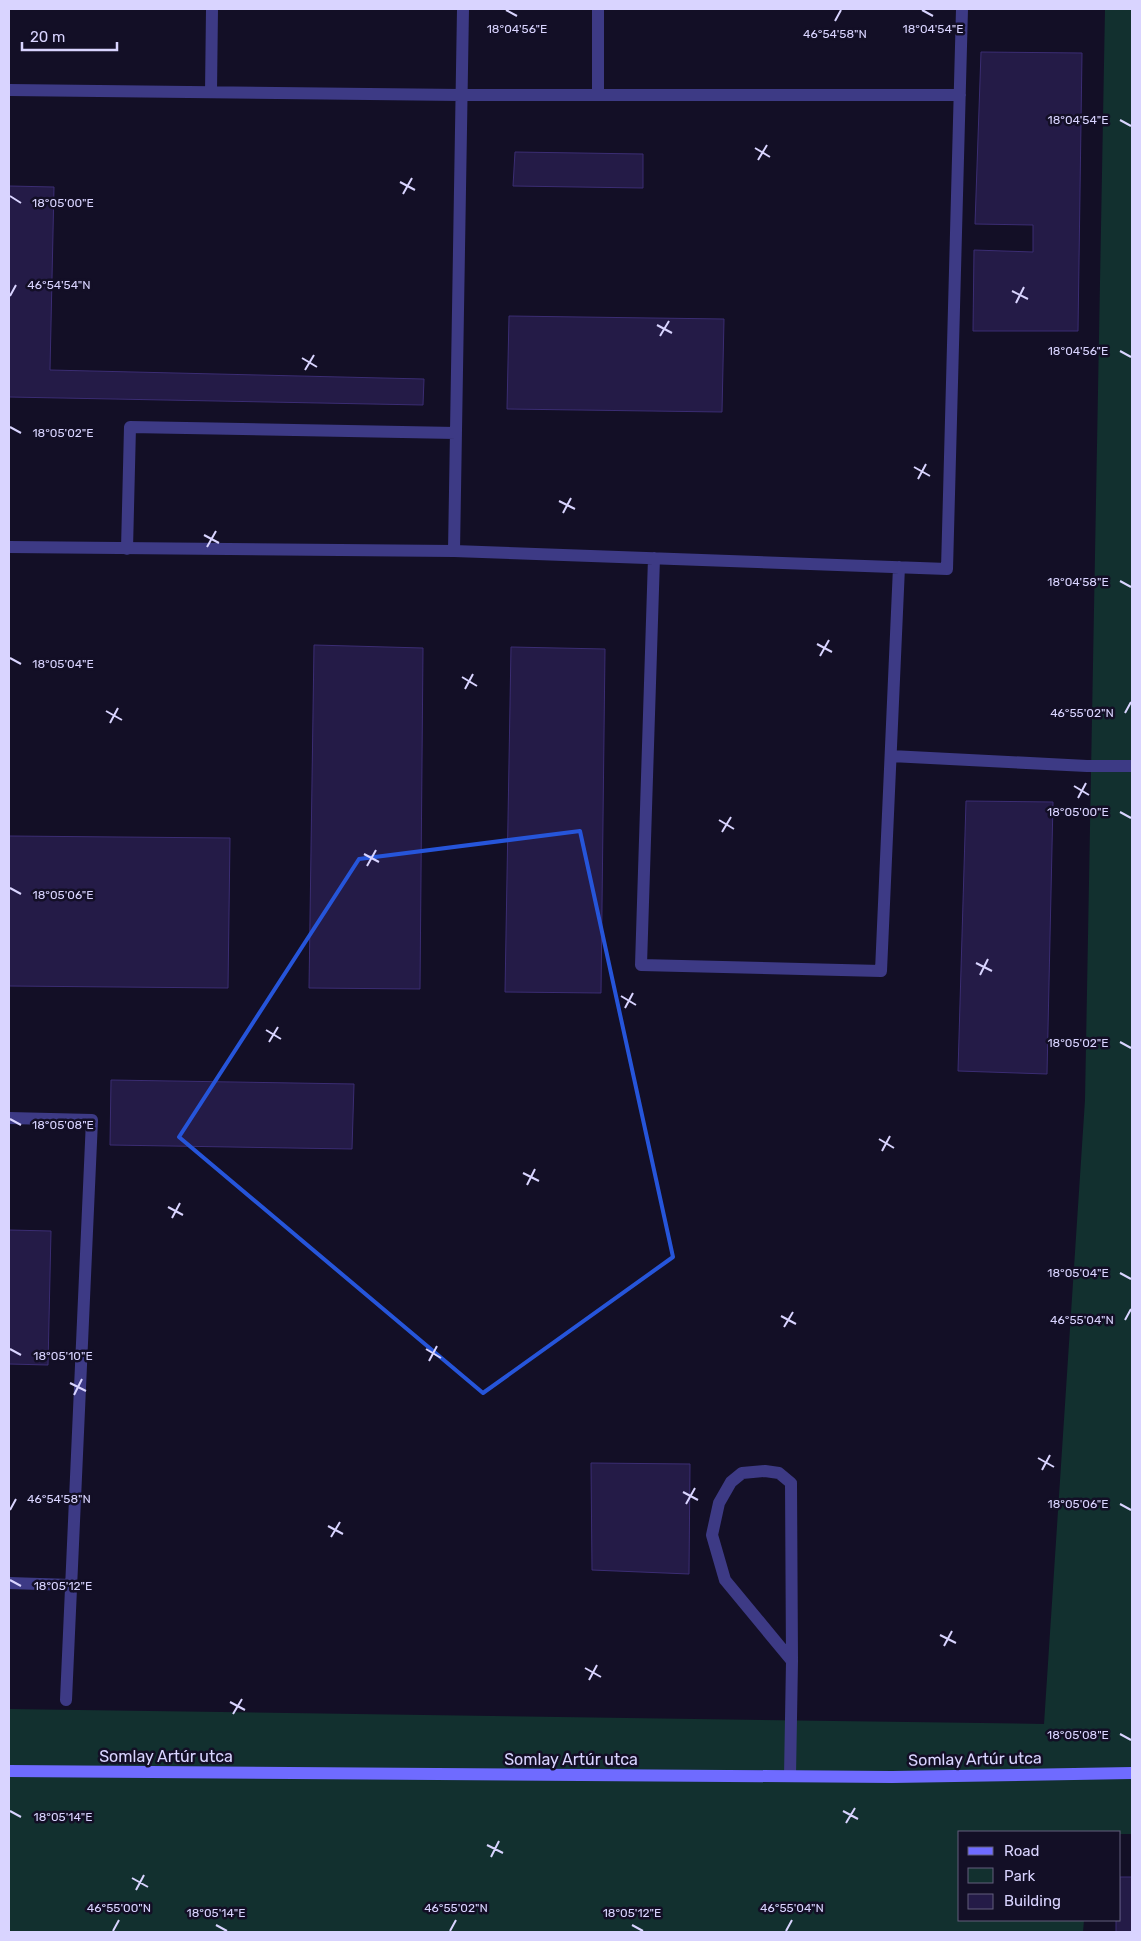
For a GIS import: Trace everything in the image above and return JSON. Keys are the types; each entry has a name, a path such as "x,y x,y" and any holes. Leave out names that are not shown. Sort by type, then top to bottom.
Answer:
{"main road":[{"name":"Somlay Artúr utca","path":"9,1771 790,1776 1132,1773"}],"lane":[{"path":"211,92 212,9"},
{"path":"454,551 463,9"},
{"path":"598,9 598,95"},
{"path":"9,547 454,551 947,568 962,9"},
{"path":"9,90 462,95 960,95"},
{"path":"127,549 130,427 456,433"},
{"path":"654,558 641,965 881,971 899,567"},
{"path":"891,756 1087,766 1132,766"},
{"path":"9,1118 92,1120 66,1700"},
{"path":"790,1776 792,1661 791,1483 779,1473 765,1471 742,1473 732,1482 719,1503 712,1535 726,1580 792,1661"},
{"path":"9,1583 72,1585"}],"highlighted area":[{"path":"580,831 673,1257 483,1393 179,1137 359,859"}],"green space":[{"path":"1105,9 1132,9 1132,1834 1121,1834 1121,1831 958,1831 958,1921 1084,1921 1083,1932 9,1932 9,1709 1044,1724 1085,1100"}],"building":[{"path":"981,52 1082,53 1078,331 973,331 974,250 1033,252 1033,225 975,224"},
{"path":"515,152 643,154 643,188 513,186"},
{"path":"9,186 54,187 50,370 424,379 423,405 9,397"},
{"path":"509,316 724,319 722,412 507,409"},
{"path":"314,645 423,648 420,989 309,988"},
{"path":"511,647 605,649 601,993 505,992"},
{"path":"966,801 1053,802 1047,1074 958,1071"},
{"path":"9,836 230,838 228,988 9,986"},
{"path":"111,1080 354,1084 352,1149 110,1145"},
{"path":"9,1230 51,1231 48,1365 9,1364"},
{"path":"591,1463 690,1464 689,1574 592,1570"},
{"path":"1121,1877 1132,1877 1132,1932 1116,1932 1116,1921 1121,1921"}]}
